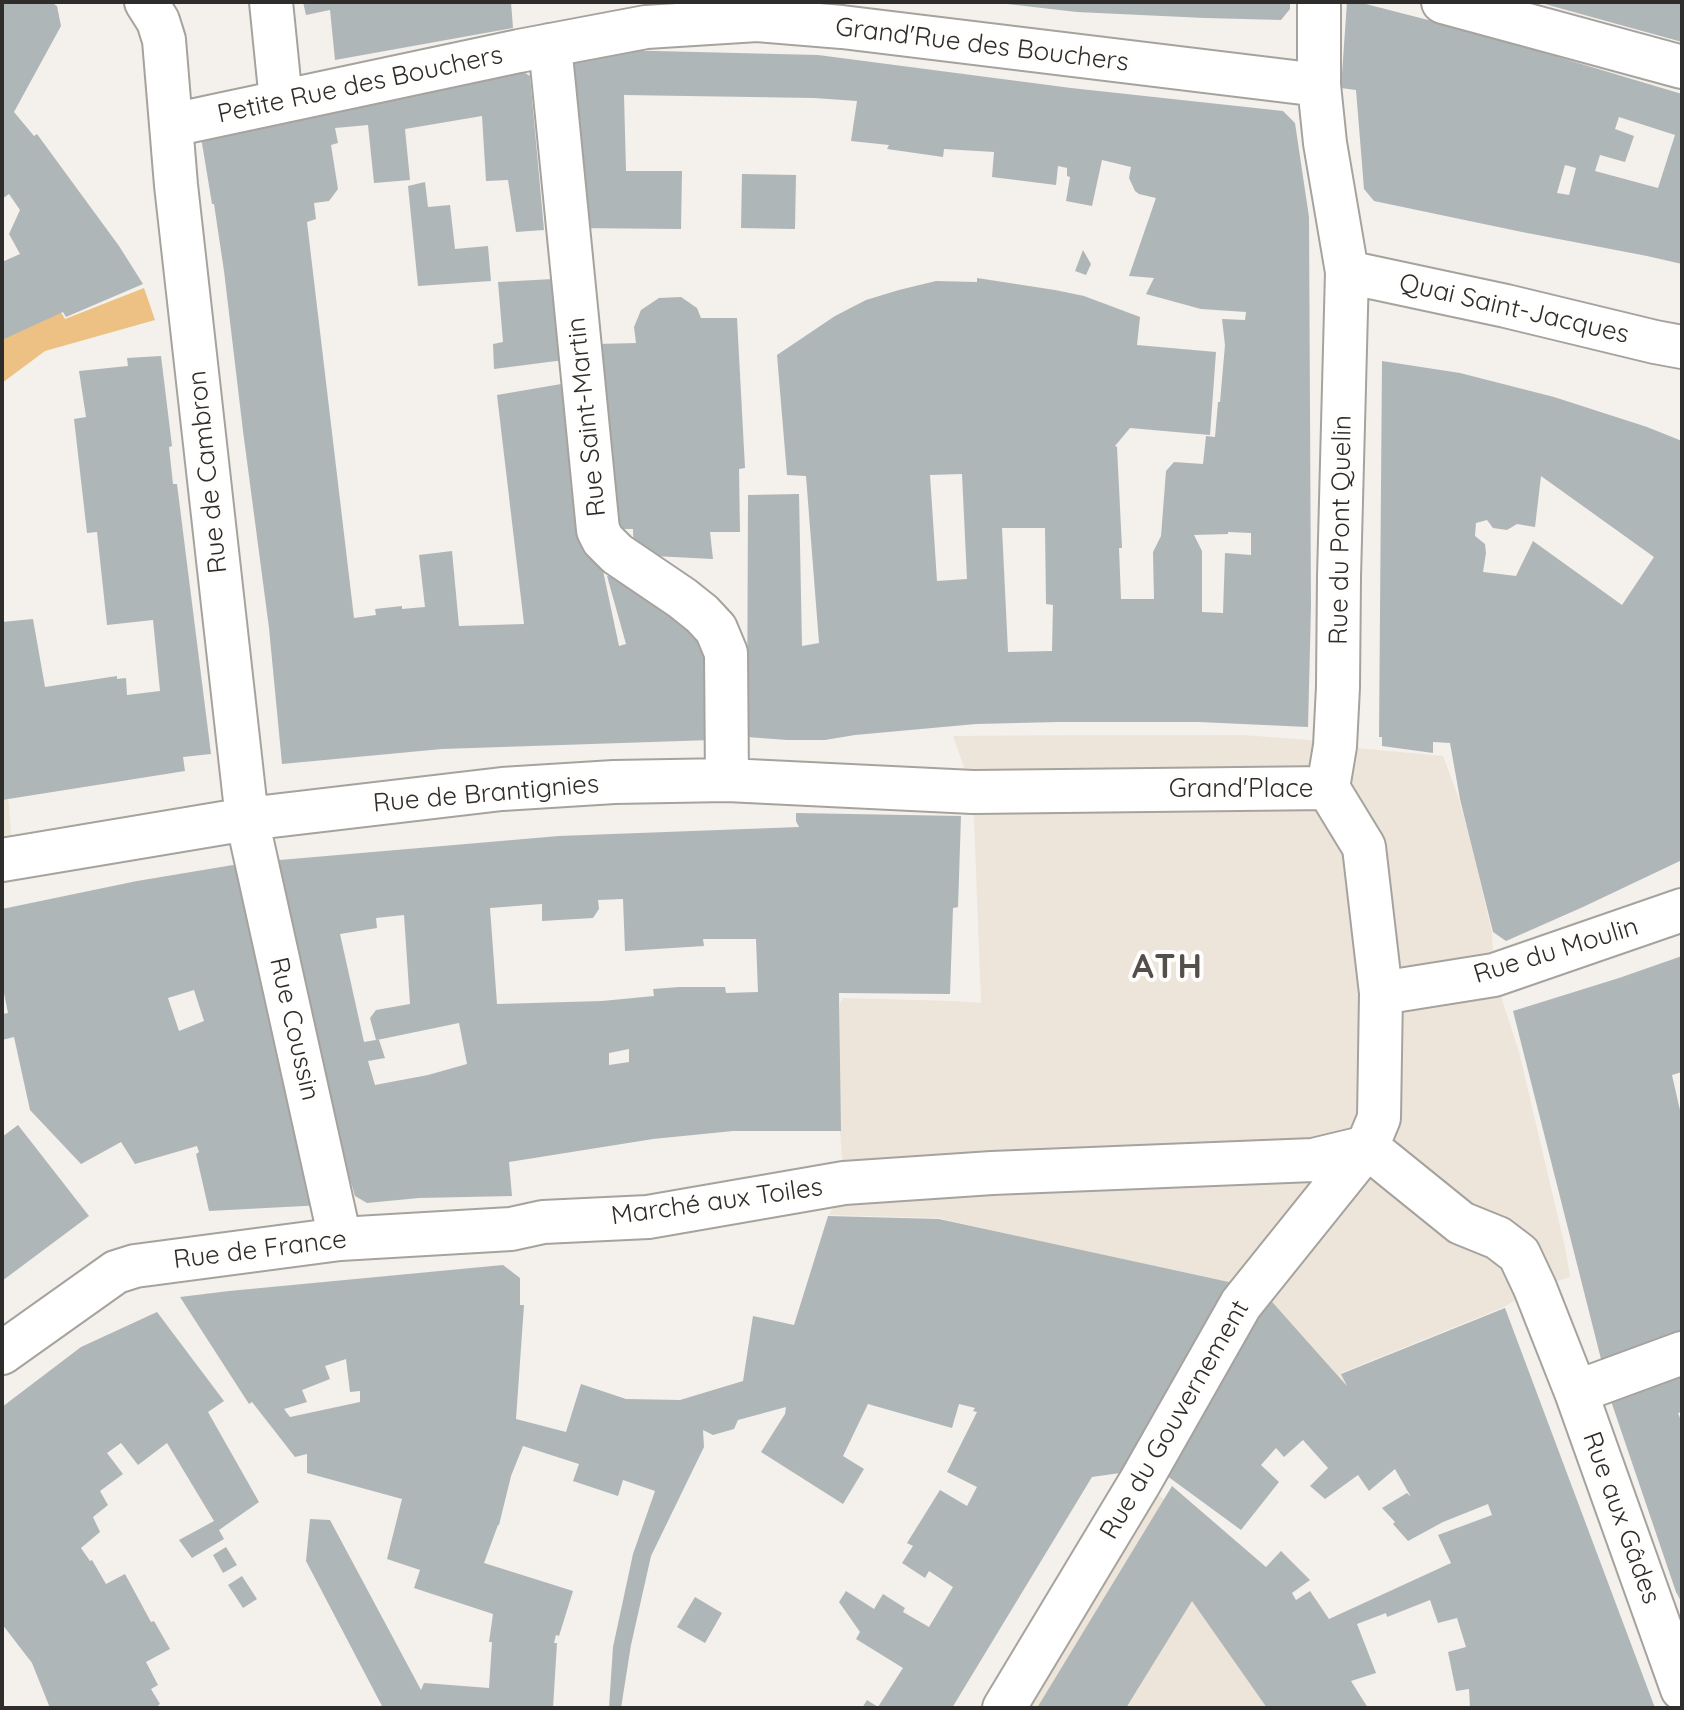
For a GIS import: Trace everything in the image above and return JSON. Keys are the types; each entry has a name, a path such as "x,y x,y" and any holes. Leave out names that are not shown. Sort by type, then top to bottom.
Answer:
{"street":[{"name":"Rue de Cambron","path":"146,2 158,21 164,40 176,185 247,819"},
{"path":"271,2 281,101"},
{"name":"Rue du Pont Quelin","path":"1319,2 1319,85 1333,197 1347,272 1338,687 1335,746 1328,788"},
{"path":"1443,2 1682,67"},
{"name":"Grand'Rue des Bouchers","path":"550,45 646,27 757,20 842,27 1319,85"},
{"name":"Petite Rue des Bouchers","path":"172,125 550,45"},
{"name":"Rue Saint-Martin","path":"550,45 598,530 617,554 682,598 716,629 726,653 727,780"},
{"name":"Quai Saint-Jacques","path":"1347,272 1682,347"},
{"name":"Rue de Brantignies","path":"2,860 247,819 502,789 614,782 727,780 973,792"},
{"name":"Grand'Place","path":"973,792 1328,788 1364,847 1381,993 1379,1118 1367,1147"},
{"name":"Rue Coussin","path":"247,819 340,1239"},
{"name":"Rue du Moulin","path":"1381,993 1494,975 1682,910"},
{"path":"1367,1147 1461,1223 1498,1238 1519,1254 1576,1392 1682,1353"},
{"name":"Marché aux Toiles","path":"543,1222 648,1217 844,1183 992,1173 1313,1160 1367,1147"},
{"name":"Rue du Gouvernement","path":"1004,1708 1140,1482 1241,1304 1367,1147"},
{"name":"Rue de France","path":"2,1353 116,1272 135,1266 340,1239 511,1229 543,1222"},
{"name":"Rue aux Gâdes","path":"1576,1392 1682,1689"}],"shaded area":[{"path":"144,288 155,320 45,351 2,383 2,329 56,304 65,319"},
{"path":"1243,735 1443,756 1472,846 1492,933 1494,975 1519,1052 1570,1277 1535,1288 1504,1307 1341,1373 1346,1385 1264,1295 939,1218 829,1215 844,1183 840,1130 840,1003 843,998 981,1003 973,792 953,736"},
{"path":"2,754 13,858 2,860"},
{"path":"1140,1482 1230,1547 1356,1708 1004,1708"}],"building":[{"path":"2,2 51,2 57,6 61,26 14,112 34,136 37,134 143,284 66,317 63,312 2,340 2,262 20,254 9,234 20,210 9,194 2,199"},
{"path":"303,2 511,2 513,28 335,60 330,10 306,15"},
{"path":"1007,2 1290,2 1290,9 1281,20 1077,12"},
{"path":"1347,2 1358,2 1471,31 1682,94 1682,264 1374,201 1364,189 1356,90 1341,88","holes":["1619,117 1675,135 1658,188 1595,171 1600,155 1625,162 1634,136 1615,129","1565,165 1576,168 1569,195 1557,193"]},
{"path":"1682,2 1682,42 1541,3"},
{"path":"574,49 818,55 1071,88 1283,111 1295,123 1309,217 1311,607 1308,727 1199,722 1058,722 976,724 825,740 747,737 748,495 799,494 802,646 819,643 806,476 787,475 777,355 835,316 866,300 936,281 977,282 977,278 1084,296 1140,317 1137,345 1216,352 1210,435 1130,428 1115,446 1122,548 1119,548 1121,599 1154,599 1153,552 1161,536 1166,471 1174,462 1203,464 1206,436 1215,437 1220,402 1225,345 1222,319 1245,320 1246,312 1201,309 1146,294 1154,278 1129,276 1156,198 1135,191 1129,178 1131,167 1102,160 1092,206 1066,201 1070,177 1067,176 1067,168 1058,166 1056,185 992,177 994,152 944,149 943,157 887,149 889,145 851,141 857,101 624,95 626,171 682,171 681,229 573,228","holes":["962,474 967,579 937,581 930,475","1002,528 1045,528 1046,604 1053,605 1052,651 1008,652","1251,533 1251,555 1225,553 1223,613 1202,612 1202,551 1194,535"]},
{"path":"517,68 530,76 544,230 516,232 508,180 486,181 482,116 405,129 410,180 374,183 368,125 335,128 338,143 331,145 338,189 329,201 314,203 316,219 307,222 354,618 376,615 375,609 425,607 419,555 452,551 459,626 524,624 497,395 567,383 581,467 619,646 626,644 607,576 638,579 704,632 711,740 442,749 282,764 269,628 224,271 199,125"},
{"path":"742,174 796,175 795,229 741,228"},
{"path":"425,182 428,207 450,205 455,249 488,246 491,281 418,286 408,186"},
{"path":"1083,250 1091,264 1086,275 1075,271"},
{"path":"553,279 564,360 494,369 493,344 503,342 498,282"},
{"path":"681,297 697,308 701,318 737,318 745,468 739,469 740,532 710,532 713,559 634,555 633,529 605,529 598,344 636,343 634,327 641,310 659,298"},
{"path":"161,356 172,446 169,447 173,484 177,484 211,754 183,757 185,771 2,800 2,622 33,619 45,687 117,676 117,679 126,678 127,695 160,691 153,620 107,625 97,532 87,533 74,419 86,417 79,371 128,366 127,358"},
{"path":"1382,361 1460,373 1554,397 1682,441 1682,860 1506,941 1493,932 1460,799 1450,743 1433,742 1433,753 1382,746 1382,737 1379,737","holes":["1541,476 1654,557 1622,605 1533,541 1516,576 1483,572 1485,544 1475,536 1476,523 1487,520 1493,528 1507,530 1517,524 1535,527"]},
{"path":"796,813 961,816 958,907 953,908 950,994 839,993 841,1131 733,1131 653,1139 509,1162 512,1196 419,1198 367,1203 355,1196 268,861 559,836 799,827","holes":["623,899 625,951 704,946 703,939 756,939 758,992 726,993 725,987 679,987 653,989 654,996 602,1001 497,1004 490,908 542,904 542,921 593,918 599,909 598,900","404,915 410,1004 376,1010 370,1018 376,1040 364,1042 340,934 377,928 376,918","459,1023 467,1064 375,1085 368,1061 385,1058 377,1040","629,1049 629,1062 609,1065 609,1053"]},
{"path":"233,865 243,871 323,1205 209,1211 196,1154 199,1152 197,1146 135,1164 121,1142 81,1164 30,1110 14,1037 2,1040 2,1014 8,1013 2,983 2,909","holes":["194,990 204,1021 179,1031 168,998"]},
{"path":"1682,956 1682,1072 1672,1075 1682,1119 1682,1337 1602,1363 1513,1011"},
{"path":"18,1125 89,1216 2,1281 2,1137"},
{"path":"828,1216 939,1219 1238,1284 1152,1429 1120,1473 1092,1477 952,1708 862,1708 867,1700 878,1707 903,1668 856,1639 860,1632 839,1602 846,1591 874,1609 883,1594 905,1608 903,1612 929,1627 953,1587 929,1571 925,1578 902,1563 913,1546 907,1543 940,1490 967,1506 977,1487 947,1472 977,1412 973,1411 975,1408 959,1404 952,1428 868,1404 843,1456 864,1469 843,1504 761,1452 785,1414 786,1407 738,1420 734,1429 713,1435 703,1430 704,1447 651,1556 621,1708 609,1708 613,1647 633,1554 655,1491 623,1480 618,1496 573,1481 579,1464 523,1446 484,1563 573,1591 554,1643 557,1643 553,1708 383,1708 306,1561 310,1519 330,1520 421,1690 424,1683 489,1688 492,1642 489,1642 493,1614 414,1588 420,1570 387,1559 402,1499 307,1473 307,1454 295,1457 252,1402 249,1404 180,1297 503,1265 520,1278 520,1305 524,1305 516,1419 566,1432 581,1384 626,1399 680,1400 743,1381 753,1316 794,1325","holes":["346,1359 350,1392 360,1391 360,1402 290,1417 284,1409 307,1402 302,1390 330,1379 325,1366"]},
{"path":"1265,1294 1347,1386 1341,1374 1505,1308 1655,1708 1470,1708 1469,1689 1456,1691 1448,1652 1466,1647 1457,1618 1438,1623 1430,1600 1387,1617 1386,1613 1357,1624 1376,1673 1351,1681 1368,1708 1267,1708 1192,1601 1126,1708 1037,1708 1172,1486 1266,1567 1281,1551 1310,1580 1292,1593 1296,1600 1310,1591 1329,1619 1451,1563 1438,1535 1492,1515 1488,1504 1443,1522 1408,1541 1382,1508 1407,1493 1411,1497 1395,1469 1369,1491 1358,1475 1325,1499 1310,1486 1328,1468 1303,1440 1284,1457 1276,1448 1261,1465 1279,1482 1241,1530 1159,1470"},
{"path":"157,1312 224,1401 208,1412 259,1502 219,1530 224,1539 192,1558 179,1540 214,1521 167,1443 138,1465 121,1443 107,1453 123,1474 100,1491 108,1505 93,1517 100,1532 81,1548 106,1584 125,1574 151,1622 154,1621 170,1649 146,1662 158,1685 151,1689 160,1704 155,1708 50,1708 32,1663 2,1624 2,1407 81,1347"},
{"path":"1682,1370 1682,1412 1678,1413 1682,1423 1682,1603 1611,1401"},
{"path":"226,1547 237,1565 223,1573 213,1555"},
{"path":"242,1576 257,1599 243,1608 228,1585"},
{"path":"695,1597 722,1613 705,1643 677,1627"}],"district":[{"name":"ATH","path":"1168,968"}]}
